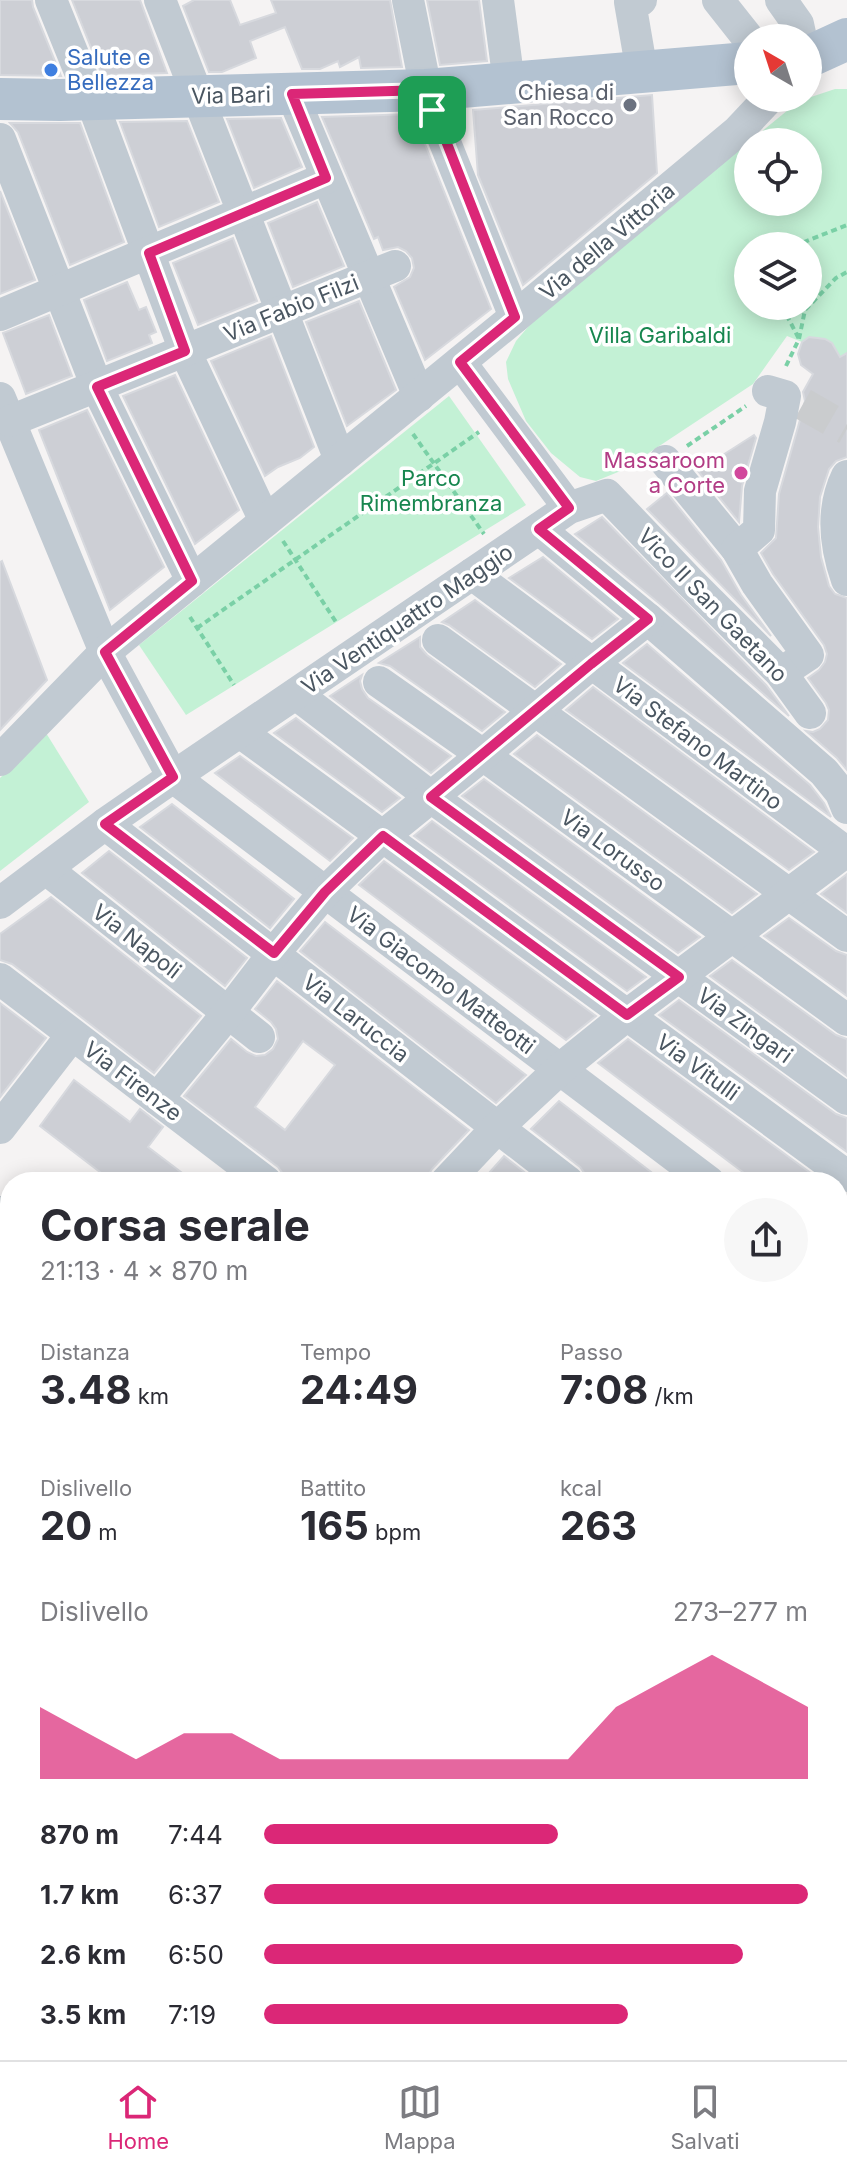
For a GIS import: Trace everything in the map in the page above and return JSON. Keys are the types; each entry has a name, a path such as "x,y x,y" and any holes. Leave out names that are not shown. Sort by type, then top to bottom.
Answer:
{"main road":[{"path":"822,51 847,39"},
{"name":"Via Bari","path":"0,99 426,90 734,64"}],"street":[{"path":"51,0 185,351 265,521"},
{"path":"160,0 340,460"},
{"path":"408,0 426,90 515,317"},
{"path":"498,0 509,83"},
{"path":"641,0 630,2 642,72"},
{"path":"718,0 737,24"},
{"path":"781,0 798,24"},
{"path":"292,94 326,178 381,272 408,404"},
{"name":"Via della Vittoria","path":"741,128 756,112"},
{"name":"Via della Vittoria","path":"0,760 184,588 734,134"},
{"path":"0,139 97,387 184,588"},
{"path":"0,315 326,178"},
{"name":"Via Fabio Filzi","path":"5,410 97,387 381,272"},
{"path":"460,362 569,508"},
{"path":"781,673 808,655 757,584 748,539 785,397"},
{"path":"5,410 11,459 110,660 167,767"},
{"path":"665,461 748,539"},
{"path":"847,476 837,502 836,516 837,543 847,580"},
{"name":"Vico II San Gaetano","path":"569,508 607,495 781,673 810,713"},
{"name":"Via Ventiquattro Maggio","path":"0,903 105,824 167,767 240,732 296,694 363,672 425,630 485,565 569,508"},
{"path":"539,529 824,772 841,793 847,808"},
{"name":"Via Stefano Martino","path":"485,565 591,664 846,852"},
{"path":"157,1099 325,892 383,836 648,619"},
{"path":"425,630 847,936"},
{"name":"Via Lorusso","path":"363,672 483,755 847,1020"},
{"name":"Via Zingari","path":"296,694 431,797 847,1099"},
{"name":"Via Vitulli","path":"240,732 842,1172"},
{"name":"Via Giacomo Matteotti","path":"167,767 325,892 696,1172"},
{"name":"Via Laruccia","path":"105,824 555,1172"},
{"path":"456,1172 497,1128 560,1069 627,1015 846,852"},
{"name":"Via Napoli","path":"46,869 259,1037"},
{"name":"Via Firenze","path":"0,979 247,1172"},
{"path":"0,1128 72,1035"}],"path":[{"path":"822,235 847,225"},
{"path":"785,397 783,371 799,339 805,310 836,278 847,272"},
{"path":"789,320 799,339"},
{"path":"408,404 485,565"},
{"path":"197,628 500,417"},
{"path":"265,521 278,534 336,622"},
{"path":"184,588 197,628 234,685"}],"green space":[{"name":"Villa Garibaldi","path":"847,89 847,353 839,358 832,344 820,338 809,337 802,342 787,336 753,384 623,470 596,481 580,477 551,453 526,421 508,379 506,362 516,341 540,313 734,154 734,216 822,216 822,128 766,128 786,112 822,112 822,93"},
{"name":"Parco Rimembranza","path":"449,396 526,505 186,715 139,645"},
{"path":"46,733 89,802 0,871 0,778"}],"building":[{"path":"0,0 32,0 61,76 0,75"},
{"path":"72,0 140,0 167,73 102,75"},
{"path":"194,0 230,0 240,25 276,13 271,0 390,0 402,67 361,68 359,57 340,67 338,61 320,69 302,69 285,27 250,41 256,58 222,72 209,72 183,6"},
{"path":"427,0 479,0 487,61 440,65"},
{"path":"652,95 657,173 523,285 478,175 473,110"},
{"path":"413,114 491,309 425,360 394,287 410,277 414,268 412,258 398,247 383,250 378,237 374,239 322,117"},
{"path":"281,118 302,167 254,188 227,119"},
{"path":"187,121 219,202 159,227 120,122"},
{"path":"10,123 80,123 124,242 70,265 18,132"},
{"path":"0,191 35,280 0,294"},
{"path":"317,202 344,266 293,287 268,223"},
{"path":"233,238 257,301 198,325 173,263"},
{"path":"127,282 139,310 146,307 156,332 149,335 152,343 107,361 84,300"},
{"path":"359,301 396,390 347,426 306,322"},
{"path":"49,315 72,376 26,394 3,333"},
{"path":"271,336 314,447 265,476 211,361"},
{"path":"809,337 832,343 840,357 847,353 847,457 836,461 829,469 820,497 818,527 821,557 829,586 835,594 847,598 847,770 806,731 820,729 828,720 826,703 808,678 825,662 827,654 824,645 761,553 776,538 779,494 805,401 803,392 813,374 801,365 798,354 802,342"},
{"path":"175,375 239,510 195,544 123,396"},
{"path":"87,410 164,567 110,610 39,430"},
{"path":"754,435 756,438 742,486 739,522 698,471"},
{"path":"667,493 721,560 741,595 771,636 647,509"},
{"path":"602,517 766,685 789,716 575,534"},
{"path":"543,557 618,619 592,639 509,578"},
{"path":"0,562 47,680 0,730"},
{"path":"475,600 561,664 535,687 442,622"},
{"path":"420,637 420,647 427,655 505,712 482,731 390,666 379,663"},
{"path":"647,644 810,785 831,817 623,663"},
{"path":"362,675 362,689 368,698 451,756 431,773 330,696"},
{"path":"593,687 814,852 789,870 566,710"},
{"path":"296,718 400,798 382,812 274,733"},
{"path":"537,735 757,894 732,913 514,754"},
{"path":"240,756 353,838 330,861 215,773"},
{"path":"484,779 700,937 678,953 462,796"},
{"path":"172,804 294,899 270,928 140,827"},
{"path":"432,821 646,977 627,991 414,836"},
{"path":"109,851 247,958 225,986 82,873"},
{"path":"384,861 596,1016 566,1040 359,885"},
{"path":"847,874 847,913 821,894"},
{"path":"51,897 201,1016 154,1073 12,964 0,960 0,934"},
{"path":"789,918 836,951 847,955 847,996 764,936"},
{"path":"325,922 526,1075 496,1103 300,951"},
{"path":"732,960 836,1035 847,1039 847,1076 710,976"},
{"path":"277,981 469,1130 430,1172 282,1172 184,1096 231,1039 256,1056 265,1055 273,1049 278,1039 271,1022 255,1009","holes":["303,1041 335,1065 285,1130 255,1107"]},
{"path":"679,1000 836,1114 847,1118 847,1152 659,1015"},
{"path":"0,1003 46,1038 0,1097"},
{"path":"628,1039 809,1172 743,1172 598,1063"},
{"path":"74,1080 130,1122 140,1109 163,1127 148,1147 181,1172 100,1172 40,1126"},
{"path":"559,1101 651,1172 584,1172 531,1129"},
{"path":"504,1156 524,1172 490,1172"}],"tunnel":[{"path":"803,404 847,429"}],"place":[{"name":"Salute e Bellezza","path":"51,70"},
{"name":"Chiesa di San Rocco","path":"630,105"},
{"name":"Massaroom a Corte","path":"741,473"}],"route":[{"path":"426,90 432,110 515,317 460,362 569,508 539,529 648,619 431,797 679,977 627,1015 383,836 325,892 274,953 105,824 173,777 105,652 192,581 97,387 185,351 149,253 326,178 292,94 426,90"}]}
